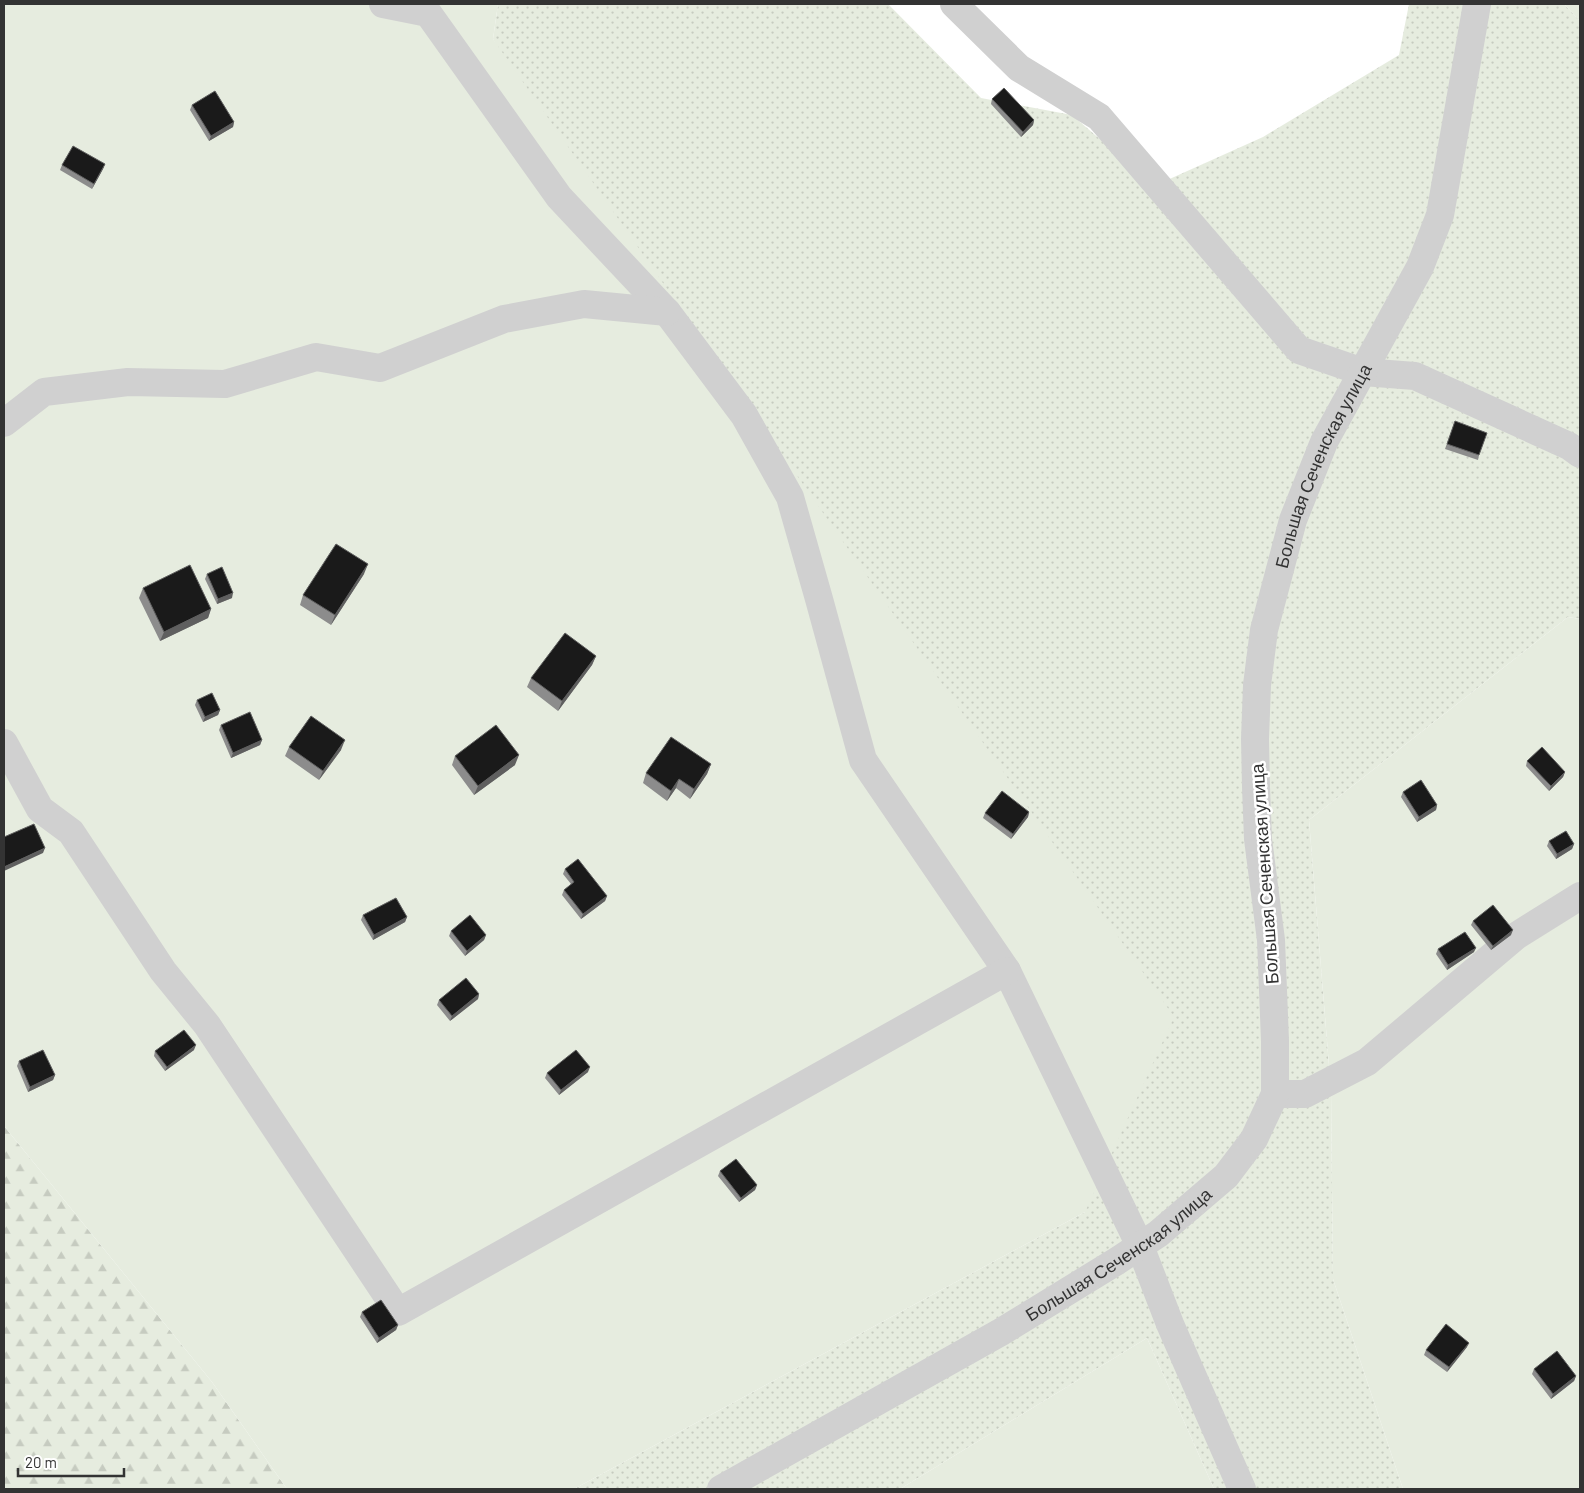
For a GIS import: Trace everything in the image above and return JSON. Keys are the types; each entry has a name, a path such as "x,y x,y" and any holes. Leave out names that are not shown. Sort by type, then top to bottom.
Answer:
{"street":[{"path":"383,4 428,13 559,197 667,312 744,415 790,497 820,598 863,760 1007,971 1140,1246 1170,1324 1242,1489"},
{"path":"954,4 1019,68 1099,117 1299,350 1363,372 1415,376 1569,446 1580,454"},
{"name":"Большая Сеченская улица","path":"721,1489 1001,1332 1140,1246 1226,1176 1254,1139 1275,1094 1271,940 1258,839 1256,787 1255,739 1264,630 1293,520 1324,442 1420,267 1440,215 1476,4"},
{"path":"4,423 44,392 128,382 225,384 316,357 380,368 513,317 584,304 667,312"},
{"path":"4,743 40,809 71,832 163,971 207,1025 398,1312 1007,971"},
{"path":"1275,1094 1305,1094 1367,1062 1516,936 1580,896"}],"green space":[{"path":"4,4 498,4 493,39 1174,1017 1085,1212 574,1489 287,1489 212,1382 4,1126"},
{"path":"498,4 888,4 981,98 1072,115 1154,186 1263,137 1399,55 1409,4 1564,4 1580,21 1580,619 1568,617 1309,820 1331,1090 1333,1279 1403,1489 1214,1489 1147,1338 900,1489 574,1489 1085,1212 493,39"},
{"path":"1564,4 1580,4 1580,21"},
{"path":"1568,617 1580,619 1580,1489 1403,1489 1333,1279 1331,1090 1309,820"},
{"path":"4,1126 212,1382 287,1489 4,1489"},
{"path":"1147,1338 1214,1489 900,1489"}],"building":[{"path":"1004,88 1034,120 1023,132 992,99"},
{"path":"215,91 234,122 211,136 192,105"},
{"path":"73,146 105,164 94,184 62,165"},
{"path":"1455,421 1487,433 1479,455 1447,444"},
{"path":"336,544 368,564 335,615 303,595"},
{"path":"190,565 211,609 164,632 143,588"},
{"path":"222,567 233,593 218,599 207,574"},
{"path":"565,633 596,656 562,701 531,678"},
{"path":"212,693 220,710 205,717 197,700"},
{"path":"250,712 262,740 233,753 221,725"},
{"path":"311,716 345,740 323,771 289,747"},
{"path":"496,725 519,755 478,786 455,756"},
{"path":"671,737 711,764 694,789 679,779 671,791 646,773"},
{"path":"1542,747 1565,772 1551,786 1527,761"},
{"path":"1421,780 1437,805 1419,817 1403,792"},
{"path":"1002,791 1029,812 1013,834 985,813"},
{"path":"34,824 45,848 4,867 4,837"},
{"path":"1566,831 1574,844 1557,854 1549,841"},
{"path":"578,859 607,896 583,914 564,890 574,882 565,869"},
{"path":"396,898 407,917 374,935 363,915"},
{"path":"1493,905 1513,930 1493,946 1473,921"},
{"path":"470,915 486,935 467,951 451,931"},
{"path":"1465,932 1476,948 1448,965 1438,949"},
{"path":"466,978 479,994 452,1016 439,1000"},
{"path":"184,1030 196,1045 167,1067 155,1051"},
{"path":"43,1050 55,1075 30,1087 19,1061"},
{"path":"576,1050 590,1067 561,1090 547,1073"},
{"path":"736,1159 757,1185 741,1198 720,1171"},
{"path":"381,1300 398,1325 379,1338 362,1312"},
{"path":"1446,1324 1469,1343 1449,1367 1426,1350"},
{"path":"1557,1351 1576,1376 1553,1394 1534,1369"}]}
